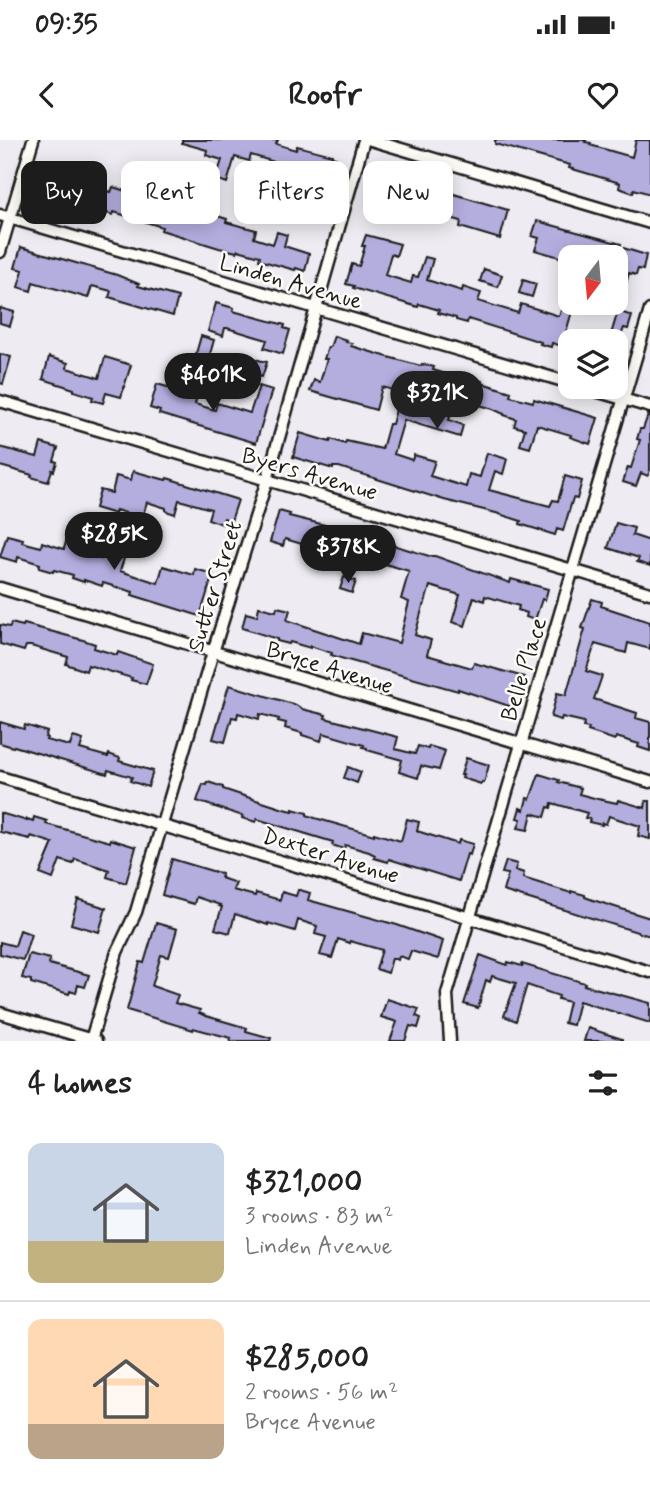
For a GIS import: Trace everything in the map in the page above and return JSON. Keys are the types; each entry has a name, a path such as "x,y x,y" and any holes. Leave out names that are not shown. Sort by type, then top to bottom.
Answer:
{"street":[{"path":"0,252 5,217 33,140"},
{"name":"Sutter Street","path":"94,1040 117,952 136,912 267,480 364,140"},
{"path":"371,140 650,223"},
{"name":"Linden Avenue","path":"5,217 558,379"},
{"name":"Belle Place","path":"628,385 650,310"},
{"path":"624,399 650,407"},
{"name":"Belle Place","path":"450,1041 447,994 624,399"},
{"name":"Byers Avenue","path":"0,401 650,593"},
{"name":"Bryce Avenue","path":"0,588 650,782"},
{"name":"Dexter Avenue","path":"0,777 650,972"},
{"path":"0,1013 94,1040"}],"building":[{"path":"182,140 278,140 276,144 296,150 297,146 336,158 335,161 271,161 251,155 249,161 235,157 227,183 220,180 222,160 206,155 207,150 182,143"},
{"path":"495,140 586,140 590,145 632,157 636,140 650,140 650,194 634,189 633,193 619,188 620,183 569,168 570,165 495,144"},
{"path":"113,187 121,190 121,214 114,212 113,215 107,213 107,191 111,192"},
{"path":"453,194 508,210 500,239 460,227 461,221 453,219"},
{"path":"220,217 227,219 226,222 256,230 254,238 273,244 277,232 287,235 284,246 309,254 305,271 259,260 260,256 238,250 219,248 161,230 162,227 152,224 220,224"},
{"path":"537,221 621,244 558,245 558,257 535,250 539,238 532,236"},
{"path":"366,235 400,244 396,256 391,254 385,275 411,283 413,276 418,277 425,257 433,259 427,280 462,291 463,287 481,293 478,301 518,313 521,304 559,316 571,315 567,329 558,329 558,345 552,343 551,347 468,319 467,323 456,320 438,313 439,310 419,304 418,307 353,288 354,286 346,284 352,264 359,266 365,246 362,246"},
{"path":"21,247 117,275 139,284 138,286 178,297 173,316 109,297 111,291 92,286 88,298 33,282 31,291 18,287 23,270 15,268"},
{"path":"628,249 646,255 643,270 638,269 636,275 629,273 628,277"},
{"path":"484,269 502,275 498,287 480,281"},
{"path":"523,280 536,284 532,297 519,293"},
{"path":"216,303 234,308 233,311 285,325 284,328 290,330 283,354 264,348 267,340 227,328 223,336 208,331"},
{"path":"0,308 14,312 10,326 0,323"},
{"path":"617,315 632,316 628,329 613,329"},
{"path":"201,336 214,340 208,361 195,357"},
{"path":"334,336 347,340 346,342 352,343 351,346 421,366 434,367 433,370 456,377 457,375 472,381 482,381 511,392 510,396 533,402 534,399 598,418 590,444 537,425 530,448 520,445 525,429 514,426 516,419 456,398 449,420 463,425 460,437 404,420 394,454 412,460 414,455 435,461 430,476 466,487 469,474 480,477 487,453 507,459 503,474 495,471 489,490 550,506 553,500 558,501 565,476 582,481 577,499 573,498 563,531 557,529 555,535 496,513 444,500 339,467 333,469 293,457 300,433 330,442 331,439 345,444 346,441 382,449 389,424 392,424 401,392 382,387 376,410 310,391 314,380 320,382 327,359 324,359"},
{"path":"0,354 11,357 3,384 0,383"},
{"path":"49,357 68,363 67,368 99,378 105,357 131,365 121,397 106,393 103,403 74,389 43,379"},
{"path":"254,359 267,362 262,377 250,373"},
{"path":"218,374 232,378 227,393 214,389"},
{"path":"157,384 188,393 189,390 198,393 195,404 215,410 217,403 250,413 259,386 272,390 256,443 159,414 160,411 150,408"},
{"path":"648,415 650,470 648,476 641,473 636,486 623,482 628,467 631,468 640,440 637,439 640,429 643,429"},
{"path":"41,443 58,448 54,461 57,462 48,482 0,466 0,447 37,457"},
{"path":"133,471 166,480 167,478 238,500 231,521 224,518 222,524 208,519 211,509 179,500 175,514 147,502 142,518 116,510 115,514 95,508 100,490 112,493 116,476 131,480"},
{"path":"279,511 435,556 510,583 511,579 548,589 535,620 518,610 519,606 485,596 484,601 474,597 465,626 452,622 460,595 430,586 423,606 415,635 431,640 427,655 472,668 474,663 524,677 520,692 516,691 512,707 458,689 344,659 310,646 277,641 242,628 246,613 257,616 259,607 276,611 277,607 290,610 287,620 359,644 362,633 399,643 409,602 401,599 409,571 320,546 319,549 285,539 283,546 270,542"},
{"path":"71,523 87,528 79,553 101,559 102,554 110,556 112,547 126,552 120,571 158,583 163,566 194,575 195,569 213,574 200,616 103,583 102,586 84,582 72,578 73,575 39,568 40,564 18,557 17,562 0,557 7,535 41,547 42,542 64,549"},
{"path":"616,523 634,528 632,535 650,541 650,566 637,562 639,558 608,548"},
{"path":"344,577 356,581 352,593 340,589"},
{"path":"592,599 602,602 601,606 650,622 650,649 628,643 626,653 595,644 586,671 602,676 594,699 637,713 636,718 650,722 650,751 638,747 639,744 588,731 589,728 583,727 584,722 551,717 557,693 566,695"},
{"path":"11,623 83,640 95,644 94,648 117,655 118,652 153,664 146,684 88,665 86,671 66,664 68,657 31,646 26,646 24,651 0,644 0,625 10,627"},
{"path":"229,685 326,715 325,718 398,737 395,749 415,754 418,746 428,749 429,746 445,751 439,770 421,766 418,778 399,772 402,760 323,733 321,741 302,735 285,728 286,723 278,721 279,719 260,714 259,719 238,713 237,718 232,717 225,742 213,739"},
{"path":"0,722 24,729 25,725 47,732 46,740 70,746 73,737 83,740 80,749 108,757 109,754 120,758 119,761 153,771 148,787 130,781 132,777 108,770 107,774 0,743"},
{"path":"466,758 489,765 484,783 462,778"},
{"path":"348,767 361,772 357,783 344,778"},
{"path":"539,774 581,788 579,794 598,799 617,803 618,800 645,808 646,801 650,801 650,839 638,836 640,826 609,816 606,824 589,822 590,819 585,818 587,813 552,803 545,817 532,813 528,830 518,828 520,808 524,810"},
{"path":"208,782 284,809 307,813 315,818 374,835 401,841 407,819 419,822 417,831 458,844 459,840 473,844 459,881 389,859 388,862 374,858 375,855 369,852 345,845 344,849 332,845 333,842 257,819 256,822 242,818 243,816 197,801 203,784 207,785"},
{"path":"0,813 27,821 33,821 34,817 47,821 46,824 136,847 126,883 107,877 109,870 75,859 73,864 60,860 53,879 40,874 53,843 31,836 30,839 0,832"},
{"path":"172,859 222,874 221,878 236,883 233,890 280,900 282,892 296,896 300,890 310,893 308,900 443,941 438,959 411,951 408,959 399,956 398,960 392,958 388,973 376,969 382,950 350,941 338,939 332,958 320,955 326,937 315,934 317,926 298,920 295,931 235,914 230,933 215,929 222,907 220,905 196,897 194,904 162,895"},
{"path":"506,861 517,864 515,870 524,873 523,878 585,895 650,918 650,936 503,891 508,874 502,873"},
{"path":"78,899 106,908 99,932 71,924"},
{"path":"156,923 177,929 169,957 161,955 152,986 178,995 175,1003 200,1010 199,1013 206,1016 247,1028 246,1031 271,1038 270,1041 230,1041 231,1038 193,1030 127,1010 140,962 144,963"},
{"path":"20,930 31,934 23,960 0,954 0,942 15,946"},
{"path":"29,954 50,959 49,964 89,975 85,987 78,985 76,993 70,991 69,994 22,978"},
{"path":"480,955 507,965 508,962 522,964 650,1003 650,1023 579,1001 573,1025 564,1023 569,1002 527,985 516,1021 504,1016 516,983 492,976 490,982 486,980 478,1008 464,1004"},
{"path":"387,999 419,1009 416,1016 421,1018 418,1028 410,1026 405,1041 390,1041 397,1022 381,1017"},
{"path":"588,1028 622,1039 622,1041 584,1041"}]}
